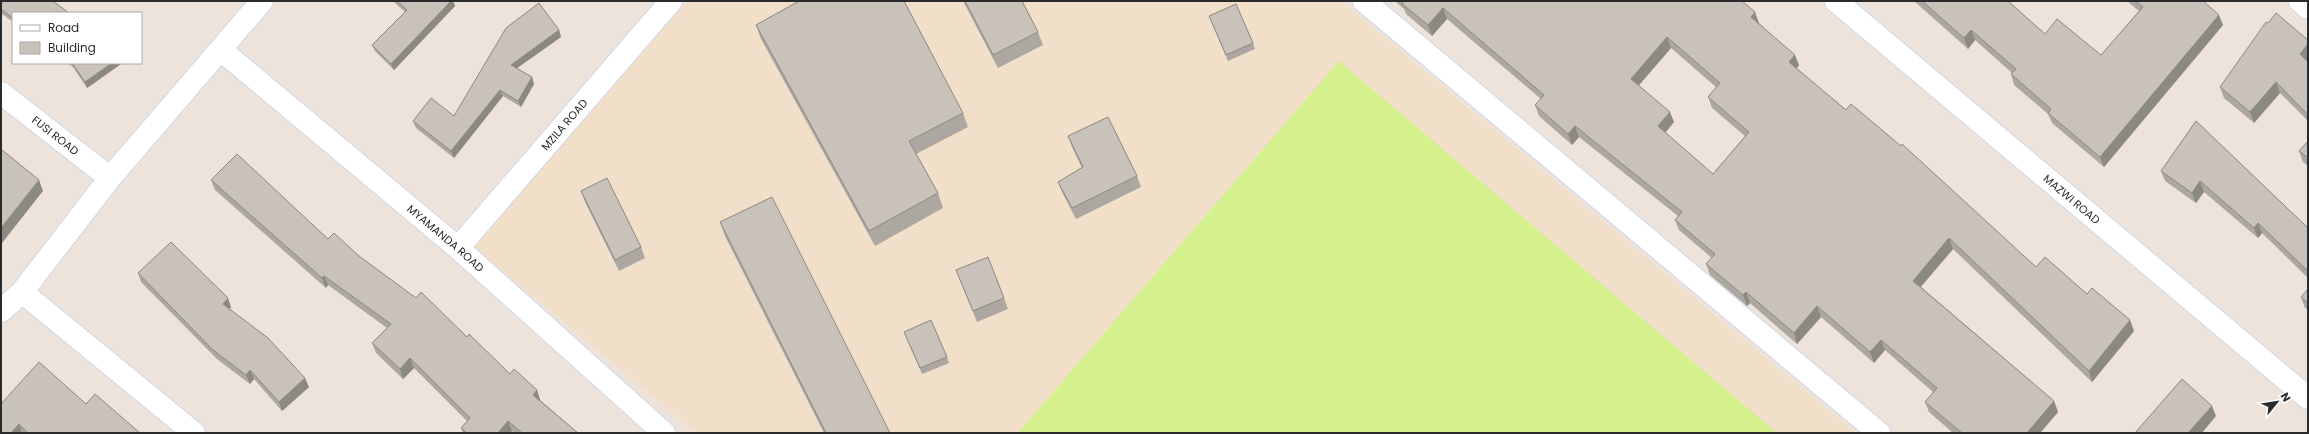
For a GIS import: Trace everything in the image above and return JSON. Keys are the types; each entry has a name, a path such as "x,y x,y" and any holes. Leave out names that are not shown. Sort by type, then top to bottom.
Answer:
{"street":[{"path":"1,311 22,292 110,178 262,1"},
{"name":"MZILA ROAD","path":"458,248 671,1"},
{"path":"1364,1 1879,433"},
{"name":"MAZWI ROAD","path":"1836,1 2308,398"},
{"path":"2300,1 2308,8"},
{"name":"MYAMANDA ROAD","path":"221,50 458,248 664,433"},
{"name":"FUSI ROAD","path":"1,93 110,178"},
{"path":"22,292 194,433"}],"shaded area":[{"path":"687,1 1341,1 1855,433 697,433 474,247"}],"green space":[{"path":"1339,61 1777,433 1018,433"}],"building":[{"path":"1,1 53,1 68,12 12,12 12,17 1,9"},
{"path":"397,1 451,1 391,64 372,45 407,10"},
{"path":"799,1 904,1 963,113 909,141 938,193 869,231 756,25"},
{"path":"965,1 1022,1 1038,32 993,55"},
{"path":"1404,1 1742,1 1755,12 1751,17 1795,55 1789,62 1846,110 1851,104 1901,146 1902,144 2036,267 2045,257 2087,294 2092,288 2130,320 2089,371 1949,238 1913,281 2054,401 2027,433 1962,433 1925,402 1937,388 1881,340 1870,352 1817,306 1794,333 1746,292 1743,295 1706,264 1715,254 1675,220 1682,212 1575,126 1568,134 1535,105 1544,95 1443,8 1428,25 1402,4","holes":["1667,37 1720,83 1708,97 1749,132 1713,174 1658,126 1670,112 1631,79"]},
{"path":"1922,1 2008,1 2045,34 2057,19 2101,55 2143,7 2135,1 2203,1 2219,15 2100,157 2048,113 2051,109 2011,74 2016,69 1971,30 1964,38"},
{"path":"539,3 559,30 511,65 532,77 518,101 500,90 451,151 413,121 431,98 454,116 506,28"},
{"path":"1236,4 1253,43 1226,55 1209,16"},
{"path":"2276,13 2308,40 2308,44 2300,54 2308,62 2308,115 2276,82 2250,112 2220,87 2266,22 2268,23"},
{"path":"73,64 111,64 85,82"},
{"path":"1108,117 1137,176 1072,208 1058,182 1083,167 1068,136"},
{"path":"2196,121 2308,228 2308,271 2258,223 2254,228 2200,181 2192,193 2161,171"},
{"path":"2308,141 2308,158 2299,151"},
{"path":"1,149 39,180 1,228"},
{"path":"237,154 328,239 334,233 359,256 416,298 421,292 467,337 469,334 510,374 514,369 537,390 533,395 578,433 522,433 508,421 498,433 467,433 461,428 470,418 410,358 400,369 372,343 391,324 324,276 322,278 211,180"},
{"path":"607,178 641,247 615,260 581,191"},
{"path":"772,197 890,433 826,433 720,222"},
{"path":"171,242 228,298 223,304 268,338 305,378 279,402 250,370 246,375 213,350 138,273"},
{"path":"988,257 1004,298 973,311 956,270"},
{"path":"2308,289 2308,303 2301,297"},
{"path":"931,320 947,357 920,368 904,332"},
{"path":"39,362 86,404 95,394 140,433 28,433 19,424 11,433 1,433 1,404"},
{"path":"2182,379 2212,406 2188,433 2135,433"}]}
